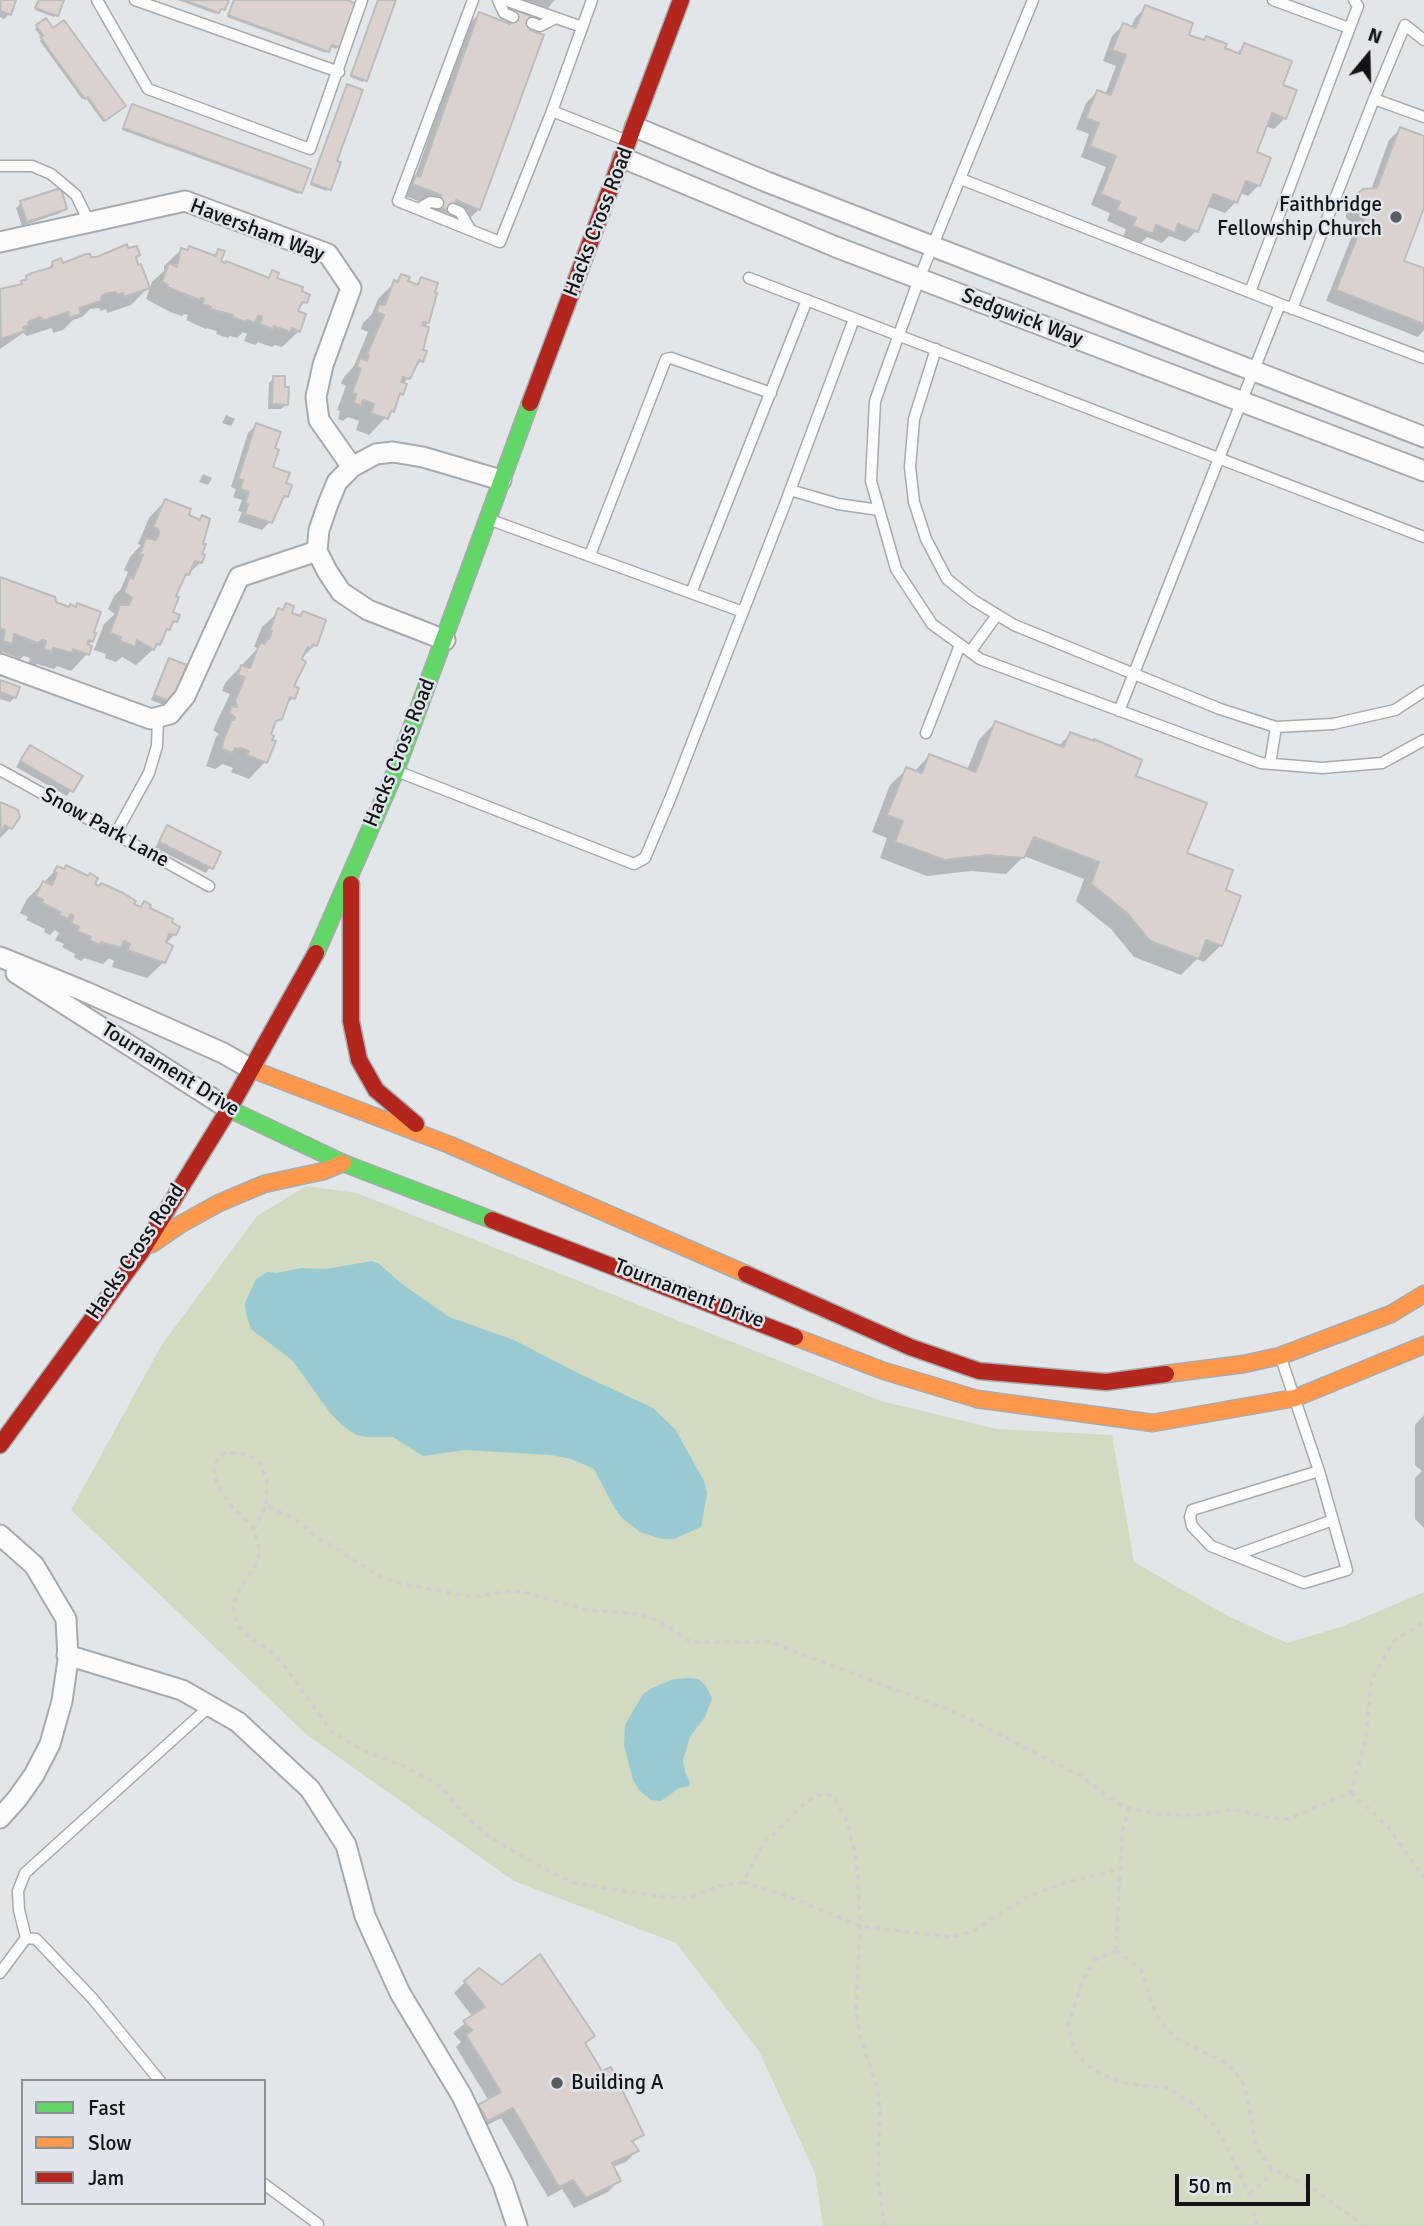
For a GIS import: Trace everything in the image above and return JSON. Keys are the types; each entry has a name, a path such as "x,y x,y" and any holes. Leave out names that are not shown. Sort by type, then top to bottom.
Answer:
{"street":[{"name":"Hacks Cross Road","path":"0,1445 141,1252 229,1109 314,957 396,770 501,480 681,0"},
{"name":"Sedgwick Way","path":"629,142 767,182 1424,437"},
{"name":"Sedgwick Way","path":"629,142 835,247 1424,471"},
{"name":"Haversham Way","path":"0,242 185,201 328,254 352,288 323,365 316,397 319,420 352,467"},
{"path":"445,640 368,610 341,592 317,551 319,530 328,504 337,482 352,467 376,454 393,452 422,457 501,480"},
{"path":"0,664 151,719 170,714 186,696 239,577 317,551"},
{"path":"351,873 351,1021 359,1060 376,1090 434,1139"},
{"name":"Tournament Drive","path":"0,957 173,1031 251,1069 434,1139 910,1347 979,1371 1106,1382 1244,1364 1280,1356 1391,1314 1424,1294"},
{"name":"Tournament Drive","path":"0,964 229,1109 343,1163 884,1371 977,1399 1153,1423 1295,1398 1424,1345"},
{"path":"141,1252 181,1224 219,1203 264,1184 324,1171 343,1163"},
{"path":"0,1535 34,1564 66,1619 67,1655 62,1701 50,1744 18,1799 0,1818"},
{"path":"67,1655 182,1690 211,1706 238,1722 310,1790 346,1845 365,1916 400,1993 463,2096 503,2184 517,2226"}],"lane":[{"path":"97,0 148,89 310,149 362,0"},
{"path":"135,0 339,72"},
{"path":"473,0 398,201 500,242 592,0"},
{"path":"498,0 504,13 513,17"},
{"path":"505,0 582,27"},
{"path":"1033,0 919,279 875,401 871,481 896,569 932,624 980,659 1261,764 1322,768 1382,763 1424,740"},
{"path":"1273,0 1349,28"},
{"path":"1250,292 1358,6 1354,0"},
{"path":"532,23 540,26 556,18"},
{"path":"1292,309 1405,25 1424,40"},
{"path":"1374,99 1424,117"},
{"path":"552,111 629,142"},
{"path":"0,166 32,166 51,174 76,194 89,222"},
{"path":"961,179 1424,358"},
{"path":"418,209 430,202 438,203"},
{"path":"453,209 460,212 470,230"},
{"path":"749,278 1424,537"},
{"path":"691,593 807,300"},
{"path":"1119,711 1280,304"},
{"path":"396,770 634,864 645,858 743,612 854,319"},
{"path":"936,349 914,419 910,467 914,502 926,539 947,579 973,600 1014,625 1133,675 1220,709 1276,727 1333,724 1395,710 1424,691"},
{"path":"590,555 666,359 671,358 771,393"},
{"path":"790,490 838,504 879,510"},
{"path":"488,518 743,612"},
{"path":"970,652 996,615"},
{"path":"926,733 960,645"},
{"path":"116,833 149,773 157,746 158,718"},
{"path":"1270,764 1276,727"},
{"name":"Snow Park Lane","path":"0,770 209,886"},
{"path":"1280,1356 1319,1471 1347,1570 1304,1583 1211,1546 1192,1526 1192,1510 1319,1471"},
{"path":"1236,1555 1333,1520"},
{"path":"26,1938 19,1910 18,1891 25,1873 211,1706"},
{"path":"0,1973 26,1938"},
{"path":"26,1938 36,1939 93,1999 158,2079"},
{"path":"266,2186 318,2224"}],"path":[{"path":"254,1530 266,1505 267,1481 261,1465 256,1459 241,1452 225,1453 219,1456 214,1466 216,1482 229,1503 254,1530 259,1548 258,1562 235,1597 233,1605 234,1619 243,1633 267,1648 284,1665 332,1732 360,1749 408,1768 440,1786 489,1837 575,1883 656,1896 689,1898 719,1886 743,1882 792,1898 860,1926 959,1937 972,1932 1029,1896 1068,1882 1121,1869"},
{"path":"266,1505 296,1520 317,1537 388,1580 475,1597 508,1591 524,1592 587,1610 652,1617 691,1642 770,1642 826,1661 855,1675 957,1713 1081,1776 1115,1802 1161,1815 1199,1815 1234,1809 1270,1818 1288,1819 1351,1791 1366,1739 1373,1677 1394,1641 1424,1622"},
{"path":"1351,1791 1388,1827 1424,1878"},
{"path":"743,1882 763,1844 804,1804 816,1796 825,1794 834,1797 846,1819 855,1853 860,1926 856,2011 860,2036 877,2088 880,2108 878,2177 884,2226"},
{"path":"1116,1951 1122,1833 1129,1808"},
{"path":"1116,1951 1141,1969 1156,2015 1174,2037 1224,2062 1235,2071 1245,2087 1256,2147 1272,2169 1311,2187 1364,2226"},
{"path":"1116,1951 1093,1962 1082,1983 1068,2025 1074,2050 1087,2065 1102,2075 1128,2084 1169,2088 1194,2105 1215,2126 1249,2194 1257,2226"},
{"path":"1249,2194 1264,2181 1272,2169"}],"green space":[{"path":"306,1186 357,1193 881,1401 997,1429 1112,1435 1134,1562 1226,1615 1287,1643 1344,1626 1424,1592 1424,2226 823,2226 815,2173 759,2051 676,1943 514,1881 307,1735 71,1510 161,1346 257,1216"}],"water":[{"path":"372,1261 449,1317 514,1340 653,1408 675,1429 704,1481 707,1493 701,1527 674,1539 662,1539 640,1532 622,1518 594,1469 571,1459 551,1455 465,1450 423,1456 393,1437 356,1435 343,1426 331,1414 292,1360 251,1329 245,1303 256,1279 267,1272 301,1268 326,1269"},
{"path":"674,1679 699,1679 712,1698 705,1717 690,1737 683,1760 689,1786 679,1788 661,1801 651,1800 639,1790 633,1780 624,1745 625,1725 643,1694"}],"building":[{"path":"1,0 16,0 11,15 0,11"},
{"path":"39,0 64,0 58,16 35,8"},
{"path":"184,0 229,0 225,10 221,9 219,13"},
{"path":"234,0 348,0 356,4 340,47 332,45 329,52 228,15"},
{"path":"378,0 396,0 367,81 351,75"},
{"path":"1145,5 1193,23 1189,35 1204,40 1206,36 1227,44 1225,48 1240,54 1244,43 1292,61 1283,85 1297,90 1286,119 1272,113 1257,152 1271,158 1260,186 1246,181 1237,203 1213,194 1198,232 1178,224 1175,233 1156,225 1153,234 1133,226 1136,218 1117,210 1120,202 1101,194 1116,156 1090,146 1099,123 1086,118 1097,90 1111,95 1126,55 1112,50 1123,23 1136,28"},
{"path":"515,10 534,17 530,30 544,35 480,210 456,200 452,212 437,207 441,195 412,184 415,176 420,177 479,12 510,24"},
{"path":"46,18 53,28 64,20 126,106 105,121 88,97 85,99 40,37 43,36 36,25"},
{"path":"347,84 363,90 337,161 341,162 331,190 311,183"},
{"path":"132,104 311,169 302,193 123,128"},
{"path":"1400,127 1424,136 1424,208 1404,261 1424,268 1424,324 1336,290 1366,215 1357,206 1356,195 1363,189 1377,188"},
{"path":"61,188 67,209 27,222 20,201"},
{"path":"127,244 128,248 137,246 140,255 136,257 138,265 141,264 150,288 124,297 123,293 117,295 116,292 102,295 101,301 79,308 81,314 70,318 68,312 45,320 40,317 28,322 29,325 23,327 25,331 1,339 0,289 22,284 21,281 27,279 26,276 53,267 52,262 61,258 63,263 86,254 97,257"},
{"path":"189,246 216,256 218,249 225,251 221,261 225,263 226,261 269,278 272,270 279,273 277,278 303,287 302,291 310,295 307,303 302,302 298,311 306,314 300,332 292,328 290,332 274,326 273,329 260,324 262,317 258,316 255,323 246,322 232,317 233,315 210,309 211,307 202,304 204,299 200,300 167,287 168,285 162,282 169,263 177,267 181,248 188,250"},
{"path":"401,274 410,277 408,281 418,285 421,277 438,283 429,323 423,322 422,325 429,327 423,362 419,360 410,379 403,377 401,382 407,384 388,419 371,413 374,404 363,400 361,406 354,403 356,394 352,393 361,369 357,366 360,358 367,361 367,354 384,315 377,312 379,304 385,305 394,280 398,282"},
{"path":"273,376 285,376 285,387 289,387 288,405 272,404"},
{"path":"256,423 281,432 275,448 279,450 273,467 290,473 286,483 292,485 272,523 245,514 249,492 240,489 243,480 238,479"},
{"path":"165,499 191,509 189,515 200,520 202,515 210,519 203,544 206,544 202,563 195,561 176,596 179,597 173,612 180,615 154,650 137,640 135,647 110,633 120,605 129,605 132,598 124,592 143,555 140,554 146,538 156,540 159,533 158,529 153,527"},
{"path":"0,577 55,597 56,602 69,607 70,604 76,607 77,603 101,612 93,642 89,640 87,644 92,646 89,655 73,649 72,653 53,648 52,652 44,649 46,641 38,643 14,634 12,644 3,641 5,630 0,628"},
{"path":"286,603 294,606 292,613 300,616 303,611 326,620 317,646 313,644 311,648 308,647 302,659 306,662 294,686 299,688 295,699 290,697 282,719 276,721 271,734 274,736 272,740 276,741 267,763 247,755 249,751 240,748 235,748 233,753 222,749 235,717 229,713 232,706 237,707 235,701 245,677 238,675 241,665 250,668 259,645 262,642 265,644 267,638 269,639 278,608 283,610"},
{"path":"169,658 187,665 172,702 154,695"},
{"path":"0,680 20,687 16,698 0,692"},
{"path":"995,721 1064,747 1070,732 1094,739 1142,760 1136,776 1207,803 1187,853 1233,870 1226,890 1241,896 1222,946 1206,940 1199,959 1150,941 1127,913 1091,884 1099,862 1034,837 1024,858 988,855 945,860 895,842 903,821 887,815 906,767 922,773 929,754 976,772"},
{"path":"30,745 83,776 73,792 20,761"},
{"path":"0,802 18,810 20,817 12,829 5,825 1,833"},
{"path":"167,825 221,852 213,869 159,842"},
{"path":"66,865 88,876 90,873 98,878 95,884 99,886 101,883 123,893 136,901 134,904 141,907 144,901 151,905 150,908 173,919 172,922 180,927 176,935 169,934 166,942 173,946 165,963 127,950 130,944 124,941 121,948 101,942 100,945 89,940 91,937 77,931 79,927 71,923 74,916 71,914 68,919 42,903 43,900 36,896 43,881 52,885 57,866 64,869"},
{"name":"Building A","path":"540,1954 595,2036 585,2043 602,2071 611,2067 644,2135 632,2141 639,2151 612,2163 621,2181 586,2198 573,2180 559,2187 513,2108 488,2121 478,2105 501,2092 466,2035 472,2030 463,2021 485,2007 464,1981 479,1968 502,1985"}],"traffic: fast":[{"path":"316,953 396,770 530,403"},
{"path":"229,1109 343,1163 492,1220"}],"traffic: slow":[{"path":"251,1069 450,1145 746,1274"},
{"path":"152,1244 219,1203 264,1184 324,1171 343,1163"},
{"path":"1166,1374 1244,1364 1280,1356 1391,1314 1424,1294"},
{"path":"795,1337 884,1371 977,1399 1153,1423 1295,1398 1424,1345"}],"traffic: jam":[{"path":"530,403 681,0"},
{"path":"351,884 351,1021 359,1060 376,1090 416,1124"},
{"path":"0,1445 141,1252 229,1109 316,953"},
{"path":"492,1220 795,1337"},
{"path":"746,1274 910,1347 979,1371 1106,1382 1166,1374"}],"place":[{"name":"Faithbridge Fellowship Church","path":"1396,217"},
{"name":"Building A","path":"557,2083"}]}
